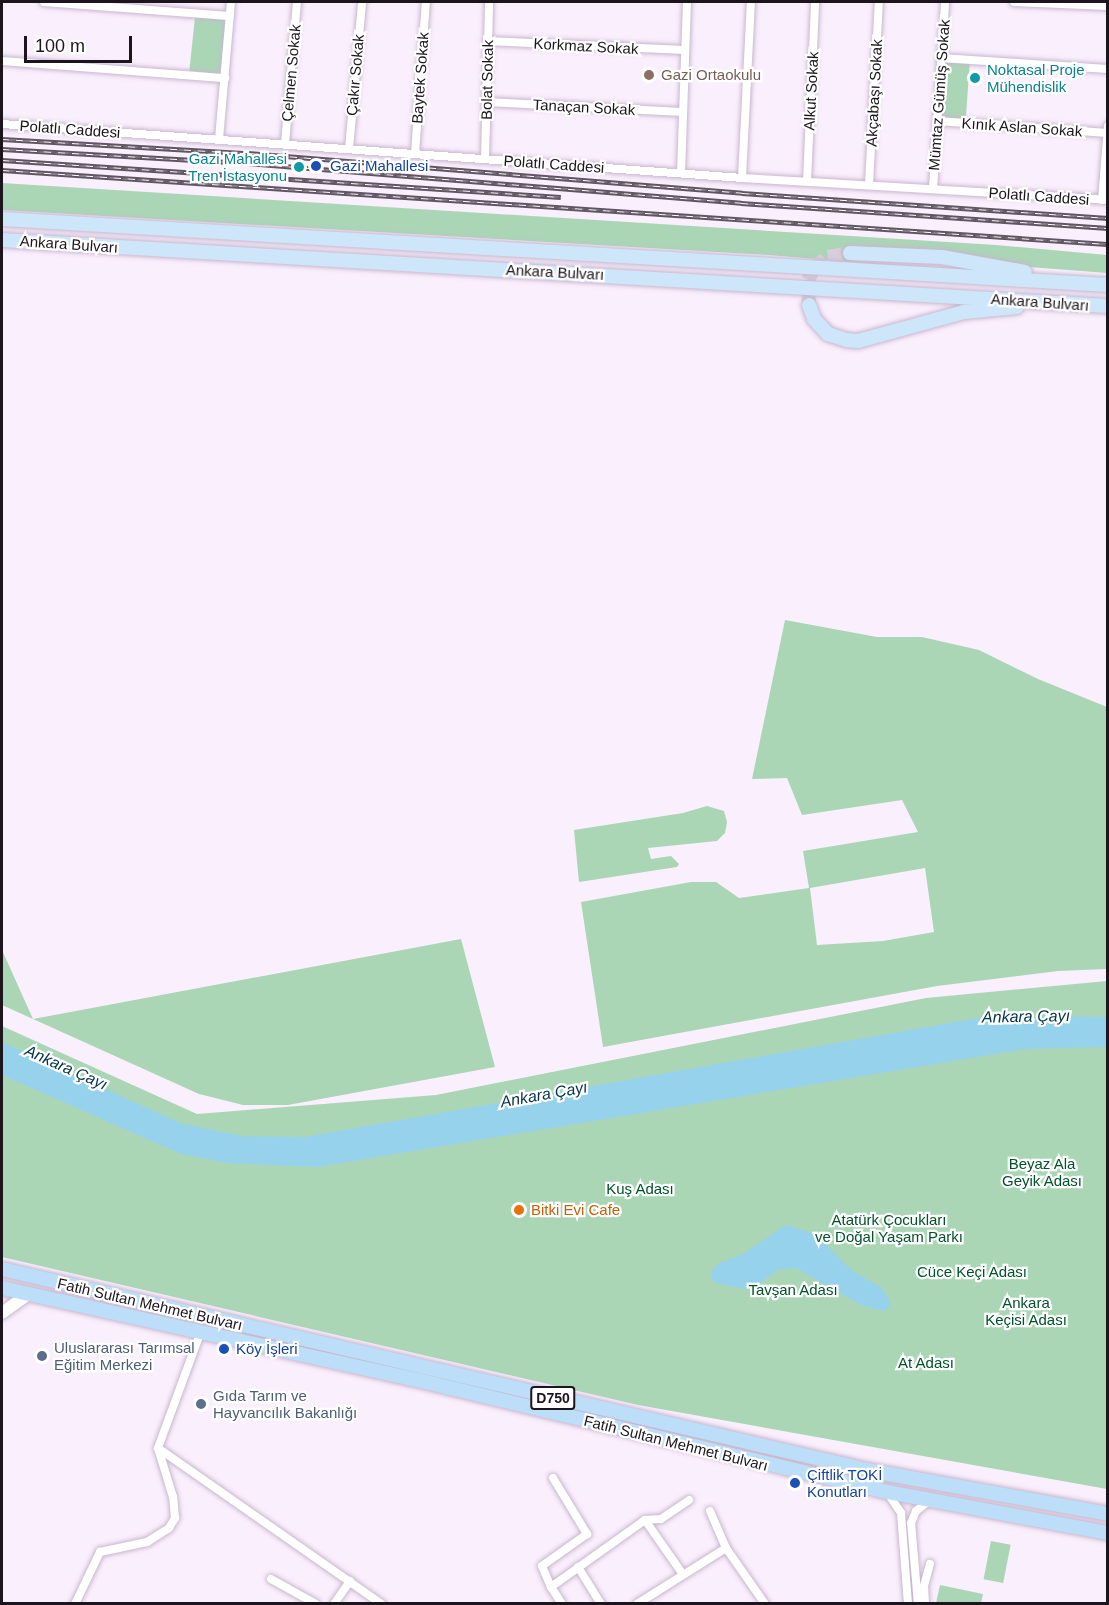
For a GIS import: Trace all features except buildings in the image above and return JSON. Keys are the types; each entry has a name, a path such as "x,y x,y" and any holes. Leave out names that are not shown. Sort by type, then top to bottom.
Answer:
{"highway":[{"name":"Fatih Sultan Mehmet Bulvarı","path":"2,1269 872,1471 1107,1514"},
{"name":"Fatih Sultan Mehmet Bulvarı","path":"2,1288 201,1331 887,1492 1107,1533"}],"main road":[{"name":"Ankara Bulvarı","path":"2,219 1107,284"},
{"name":"Ankara Bulvarı","path":"2,240 1107,306"},
{"path":"850,253 942,257 1107,284"},
{"path":"809,305 814,319 828,334 858,341 964,312 1058,303 1107,316"},
{"path":"2,1313 27,1295"}],"street":[{"path":"44,2 229,16"},
{"path":"219,139 231,2"},
{"name":"Çelmen Sokak","path":"285,144 297,2"},
{"name":"Çakır Sokak","path":"349,149 362,2"},
{"name":"Baytek Sokak","path":"415,154 426,2"},
{"name":"Bolat Sokak","path":"485,159 489,2"},
{"path":"681,173 687,2"},
{"path":"742,178 752,2"},
{"name":"Alkut Sokak","path":"807,181 815,2"},
{"name":"Akçabaşı Sokak","path":"869,184 879,2"},
{"name":"Mümtaz Gümüş Sokak","path":"933,189 945,2"},
{"path":"1014,2 1107,6"},
{"name":"Korkmaz Sokak","path":"487,41 685,50"},
{"path":"941,58 1107,69"},
{"path":"2,62 225,78"},
{"name":"Tanaçan Sokak","path":"486,102 683,112"},
{"name":"Kınık Aslan Sokak","path":"937,121 1107,133"},
{"name":"Polatlı Caddesi","path":"2,124 742,178 1105,200"},
{"path":"1105,200 1107,126"},
{"path":"75,1604 100,1552 147,1542 169,1528 175,1518 173,1497 158,1448 201,1331"},
{"path":"158,1448 382,1604"},
{"path":"553,1478 587,1534 542,1566 550,1587 562,1604"},
{"path":"887,1492 901,1513 908,1604"},
{"path":"550,1587 645,1520 661,1519 689,1500"},
{"path":"918,1604 912,1523 916,1511 929,1501"},
{"path":"710,1511 726,1548 765,1604"},
{"path":"645,1520 682,1573"},
{"path":"637,1604 682,1573 726,1548"},
{"path":"925,1604 924,1586 930,1564"},
{"path":"578,1568 601,1604"},
{"path":"271,1578 316,1604"},
{"path":"334,1604 350,1581"}],"green space":[{"path":"195,17 226,20 220,74 189,71"},
{"path":"941,58 970,60 966,123 937,121"},
{"path":"2,183 996,245 1107,255 1107,273 850,253 851,262 769,255 2,210"},
{"path":"785,620 877,637 922,637 979,650 1038,679 1107,707 1107,969 1058,971 937,986 603,1047 581,902 691,882 716,882 739,898 809,888 803,851 918,832 902,800 802,815 787,778 752,779","holes":["925,868 934,932 883,941 817,945 810,888"]},
{"path":"707,806 724,811 727,822 725,833 717,841 648,848 651,859 671,856 679,864 677,867 579,882 574,830 683,813"},
{"path":"461,939 495,1067 288,1105 243,1105 199,1094 2,1005 2,950 33,1019"},
{"name":"Atatürk Çocukları ve Doğal Yaşam Parkı","path":"1107,981 1107,1489 638,1405 2,1257 2,1026 197,1114 436,1095 926,998"},
{"path":"991,1541 1011,1545 1003,1583 984,1579"},
{"path":"940,1585 983,1594 981,1603 936,1603"}],"water":[{"name":"Ankara Çayı","path":"1008,1016 1107,1017 1107,1047 1025,1049 317,1167 228,1163 181,1154 2,1075 2,1042 180,1123 241,1136 305,1137 972,1019"},
{"path":"784,1226 817,1235 851,1270 882,1288 890,1301 890,1307 883,1311 861,1305 796,1268 778,1270 754,1287 746,1289 719,1284 712,1280 711,1272 719,1263 743,1254"}],"tunnel":[{"path":"809,305 808,280 814,268 828,257 850,253"}],"railway":[{"path":"2,139 248,153 742,193 1108,218"},
{"path":"2,149 247,163 741,203 1108,228"},
{"path":"2,160 561,197"},
{"path":"2,170 1108,244"}],"place":[{"name":"Gazi Ortaokulu","path":"649,75"},
{"name":"Noktasal Proje Mühendislik","path":"975,78"},
{"name":"Gazi Mahallesi","path":"316,166"},
{"name":"Gazi Mahallesi Tren İstasyonu","path":"299,167"},
{"name":"Bitki Evi Cafe","path":"519,1210"},
{"name":"Köy İşleri","path":"224,1349"},
{"name":"Uluslararası Tarımsal Eğitim Merkezi","path":"42,1356"},
{"name":"Gıda Tarım ve Hayvancılık Bakanlığı","path":"201,1404"},
{"name":"Çiftlik TOKİ Konutları","path":"795,1483"}],"park label":[{"name":"Beyaz Ala Geyik Adası","path":"1042,1172"},
{"name":"Kuş Adası","path":"640,1189"},
{"name":"Cüce Keçi Adası","path":"972,1272"},
{"name":"Tavşan Adası","path":"793,1290"},
{"name":"Ankara Keçisi Adası","path":"1026,1310"},
{"name":"At Adası","path":"926,1363"}]}
